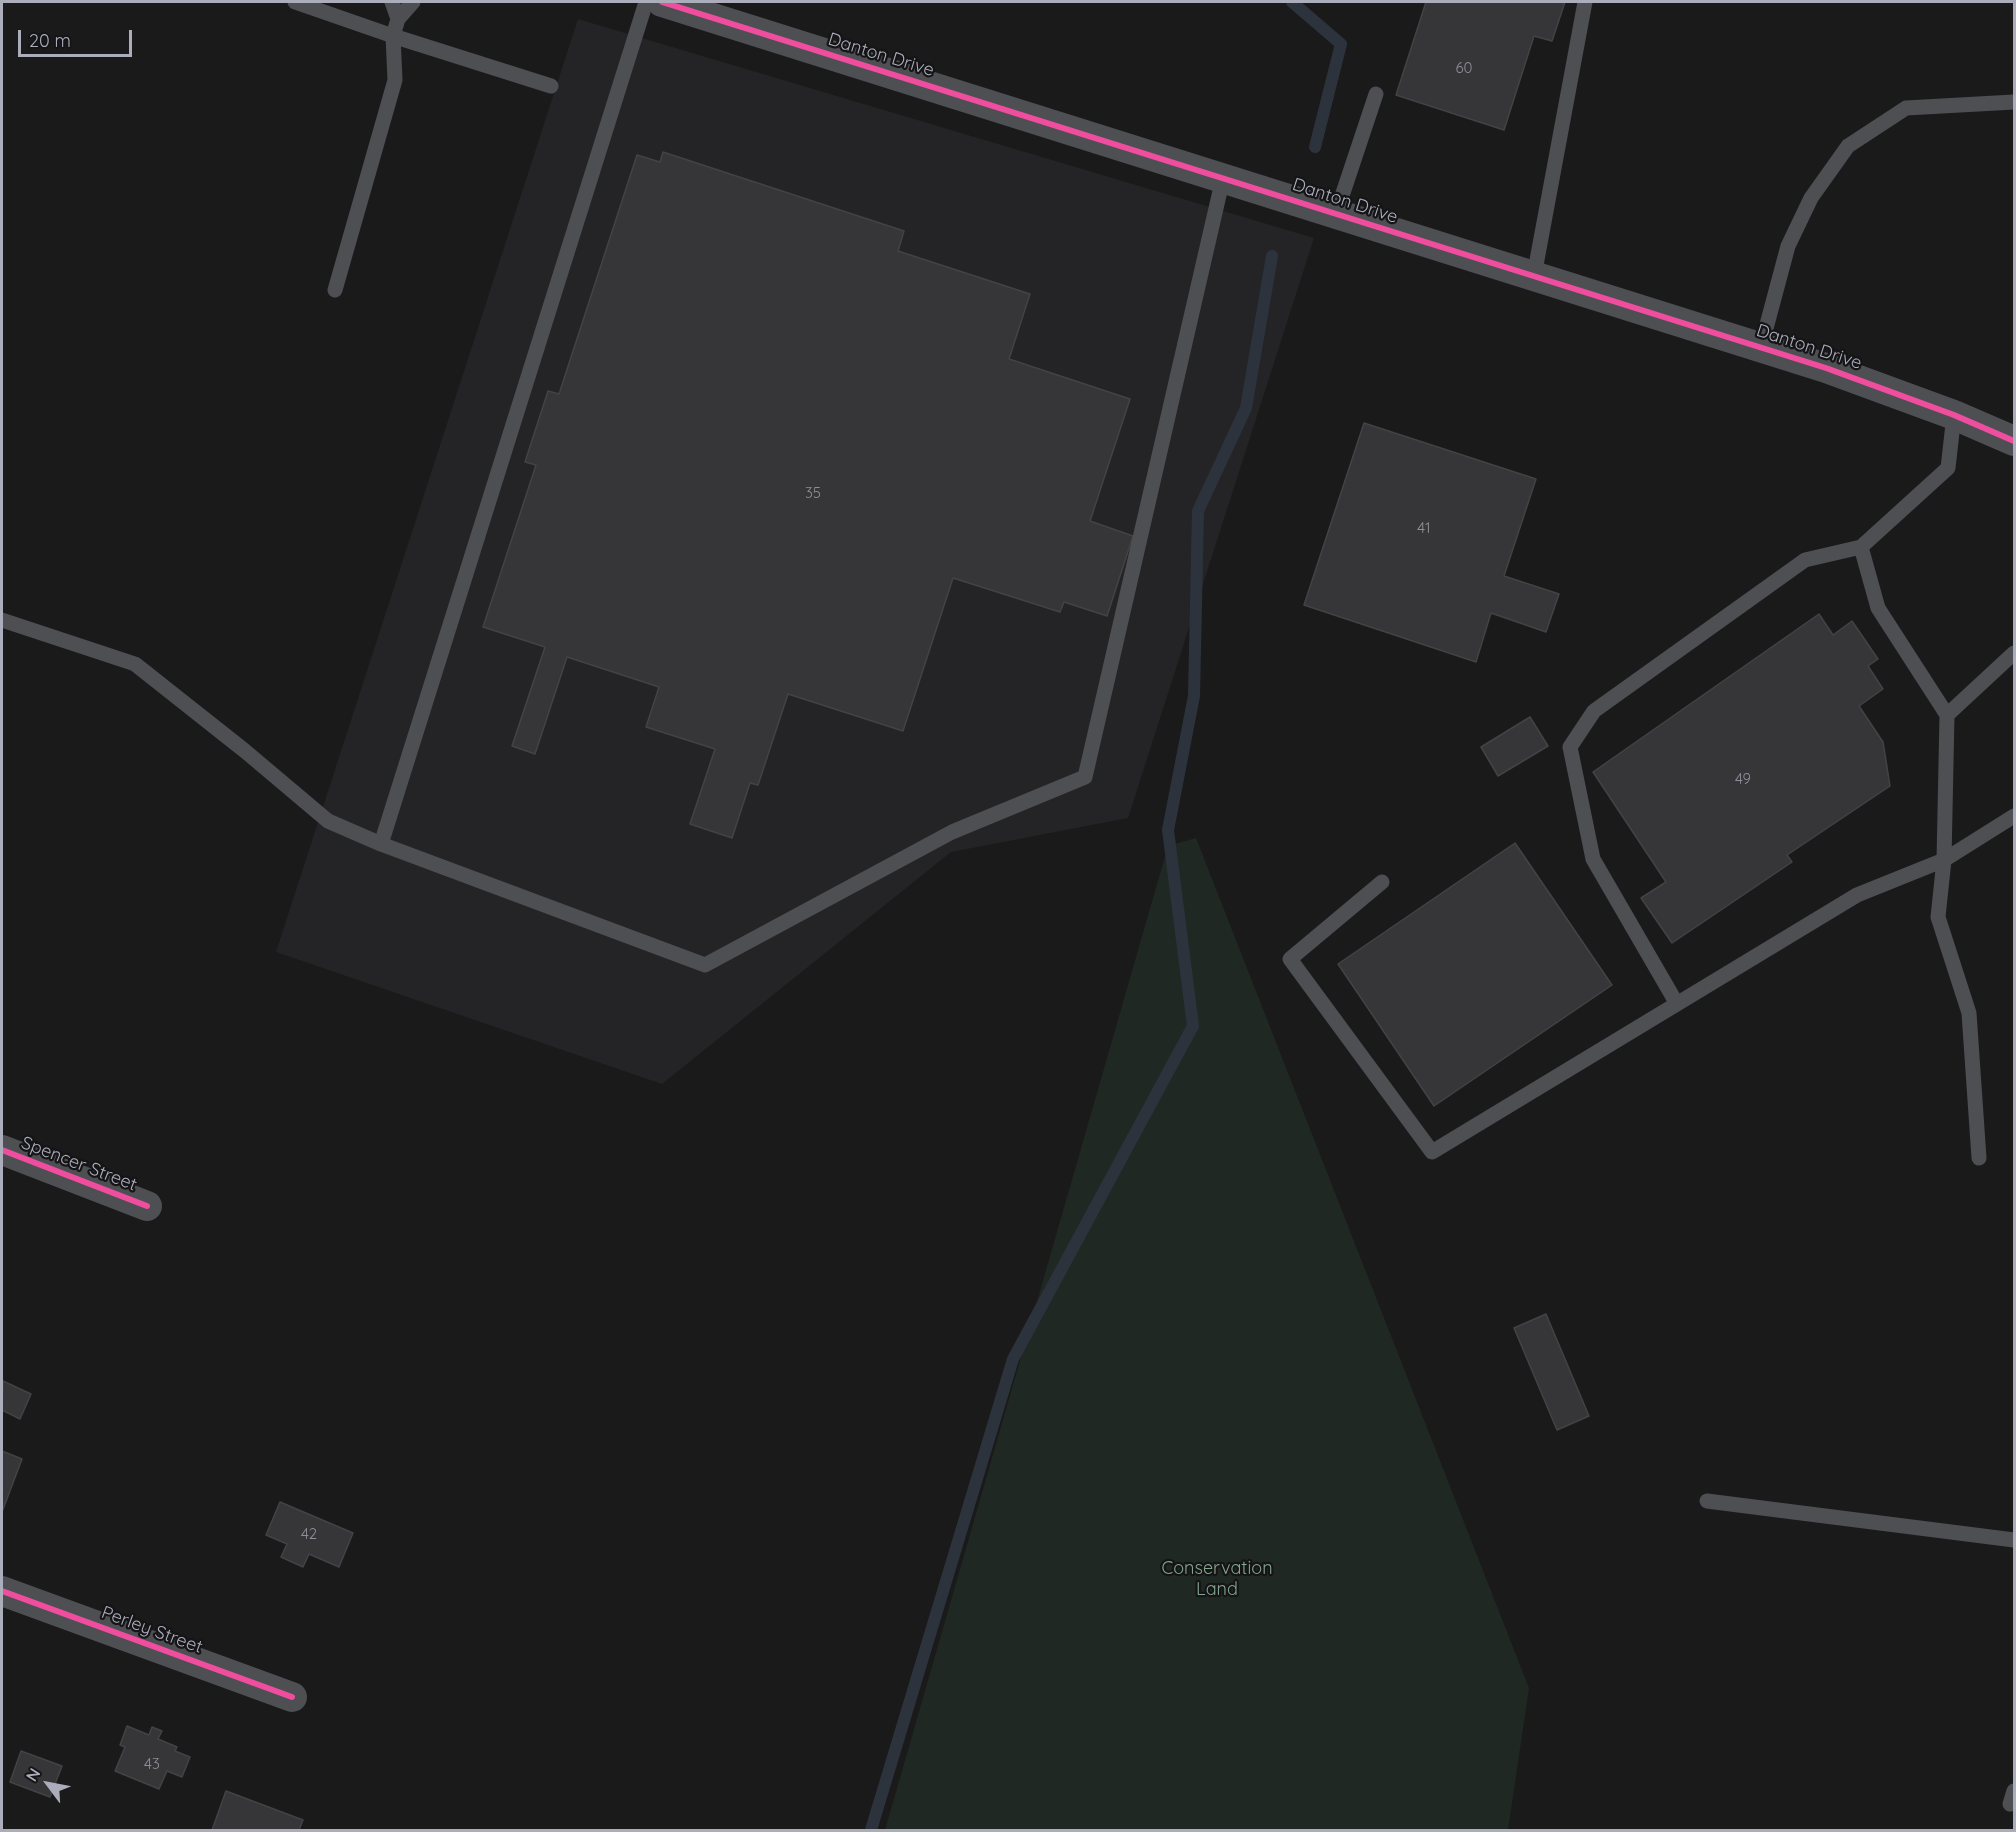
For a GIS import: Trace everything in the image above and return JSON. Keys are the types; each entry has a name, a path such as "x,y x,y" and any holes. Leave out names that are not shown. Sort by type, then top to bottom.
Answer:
{"street":[{"name":"Danton Drive","path":"662,2 1826,368 1954,415 2014,441"},
{"name":"Spencer Street","path":"2,1150 147,1206"},
{"name":"Perley Street","path":"2,1591 292,1697"}],"lane":[{"path":"295,2 551,86"},
{"path":"392,2 398,19"},
{"path":"335,290 395,80 393,36 398,19 413,2"},
{"path":"381,844 646,2"},
{"path":"1534,276 1585,2"},
{"path":"1336,214 1376,94"},
{"path":"1761,347 1788,246 1811,198 1848,146 1906,108 2014,102"},
{"path":"2,620 135,664 245,751 328,821 381,844 705,965 951,832 1085,777 1223,178"},
{"path":"1677,1004 1593,859 1570,747 1594,711 1805,560 1860,547 1948,468 1954,415"},
{"path":"1860,547 1878,608 1947,715 1944,861 1938,917 1969,1013 1979,1158"},
{"path":"1947,715 2014,653"},
{"path":"1382,882 1290,959 1432,1152 1857,895 1944,861 2014,816"},
{"path":"1707,1501 2014,1540"}],"shaded area":[{"path":"578,19 1314,238 1128,818 951,852 662,1084 276,952"}],"green space":[{"name":"Conservation Land","path":"1196,838 1529,1688 1508,1830 885,1830 1168,846"}],"building":[{"path":"1426,2 1565,2 1552,41 1534,36 1504,130 1396,95"},
{"path":"663,152 904,231 898,251 1030,294 1009,359 1130,399 1090,521 1133,536 1107,616 1064,602 1060,612 953,578 903,731 788,694 758,785 750,783 732,838 690,824 715,749 646,727 659,687 567,657 535,754 512,746 545,647 483,627 536,465 525,462 548,391 559,394 637,155 660,162"},
{"path":"1364,423 1536,479 1504,576 1559,594 1546,632 1491,613 1476,662 1304,605"},
{"path":"1819,614 1833,635 1852,621 1878,659 1868,666 1883,689 1859,706 1883,742 1890,786 1787,855 1792,862 1672,943 1641,898 1666,882 1593,772"},
{"path":"1530,717 1548,746 1498,776 1481,747"},
{"path":"1515,843 1612,985 1434,1106 1338,964"},
{"path":"1546,1314 1589,1416 1557,1430 1514,1328"},
{"path":"3,1381 31,1394 20,1419 2,1410"},
{"path":"2,1451 22,1459 2,1512"},
{"path":"280,1502 353,1533 339,1567 309,1554 303,1567 281,1557 287,1544 266,1535"},
{"path":"127,1726 149,1735 152,1727 162,1731 158,1739 177,1747 175,1751 190,1757 182,1777 167,1771 159,1789 115,1771 125,1747 120,1745"},
{"path":"21,1751 62,1766 50,1797 10,1782"},
{"path":"226,1791 303,1820 299,1830 212,1830"}],"waterway":[{"path":"1292,2 1341,44 1315,147"},
{"path":"871,1830 1013,1359 1193,1026 1168,830 1194,696 1198,511 1246,408 1272,256"}],"cycle path":[{"path":"662,2 1826,368 1954,415 2014,441"},
{"path":"2,1150 147,1206"},
{"path":"2,1591 292,1697"}]}
